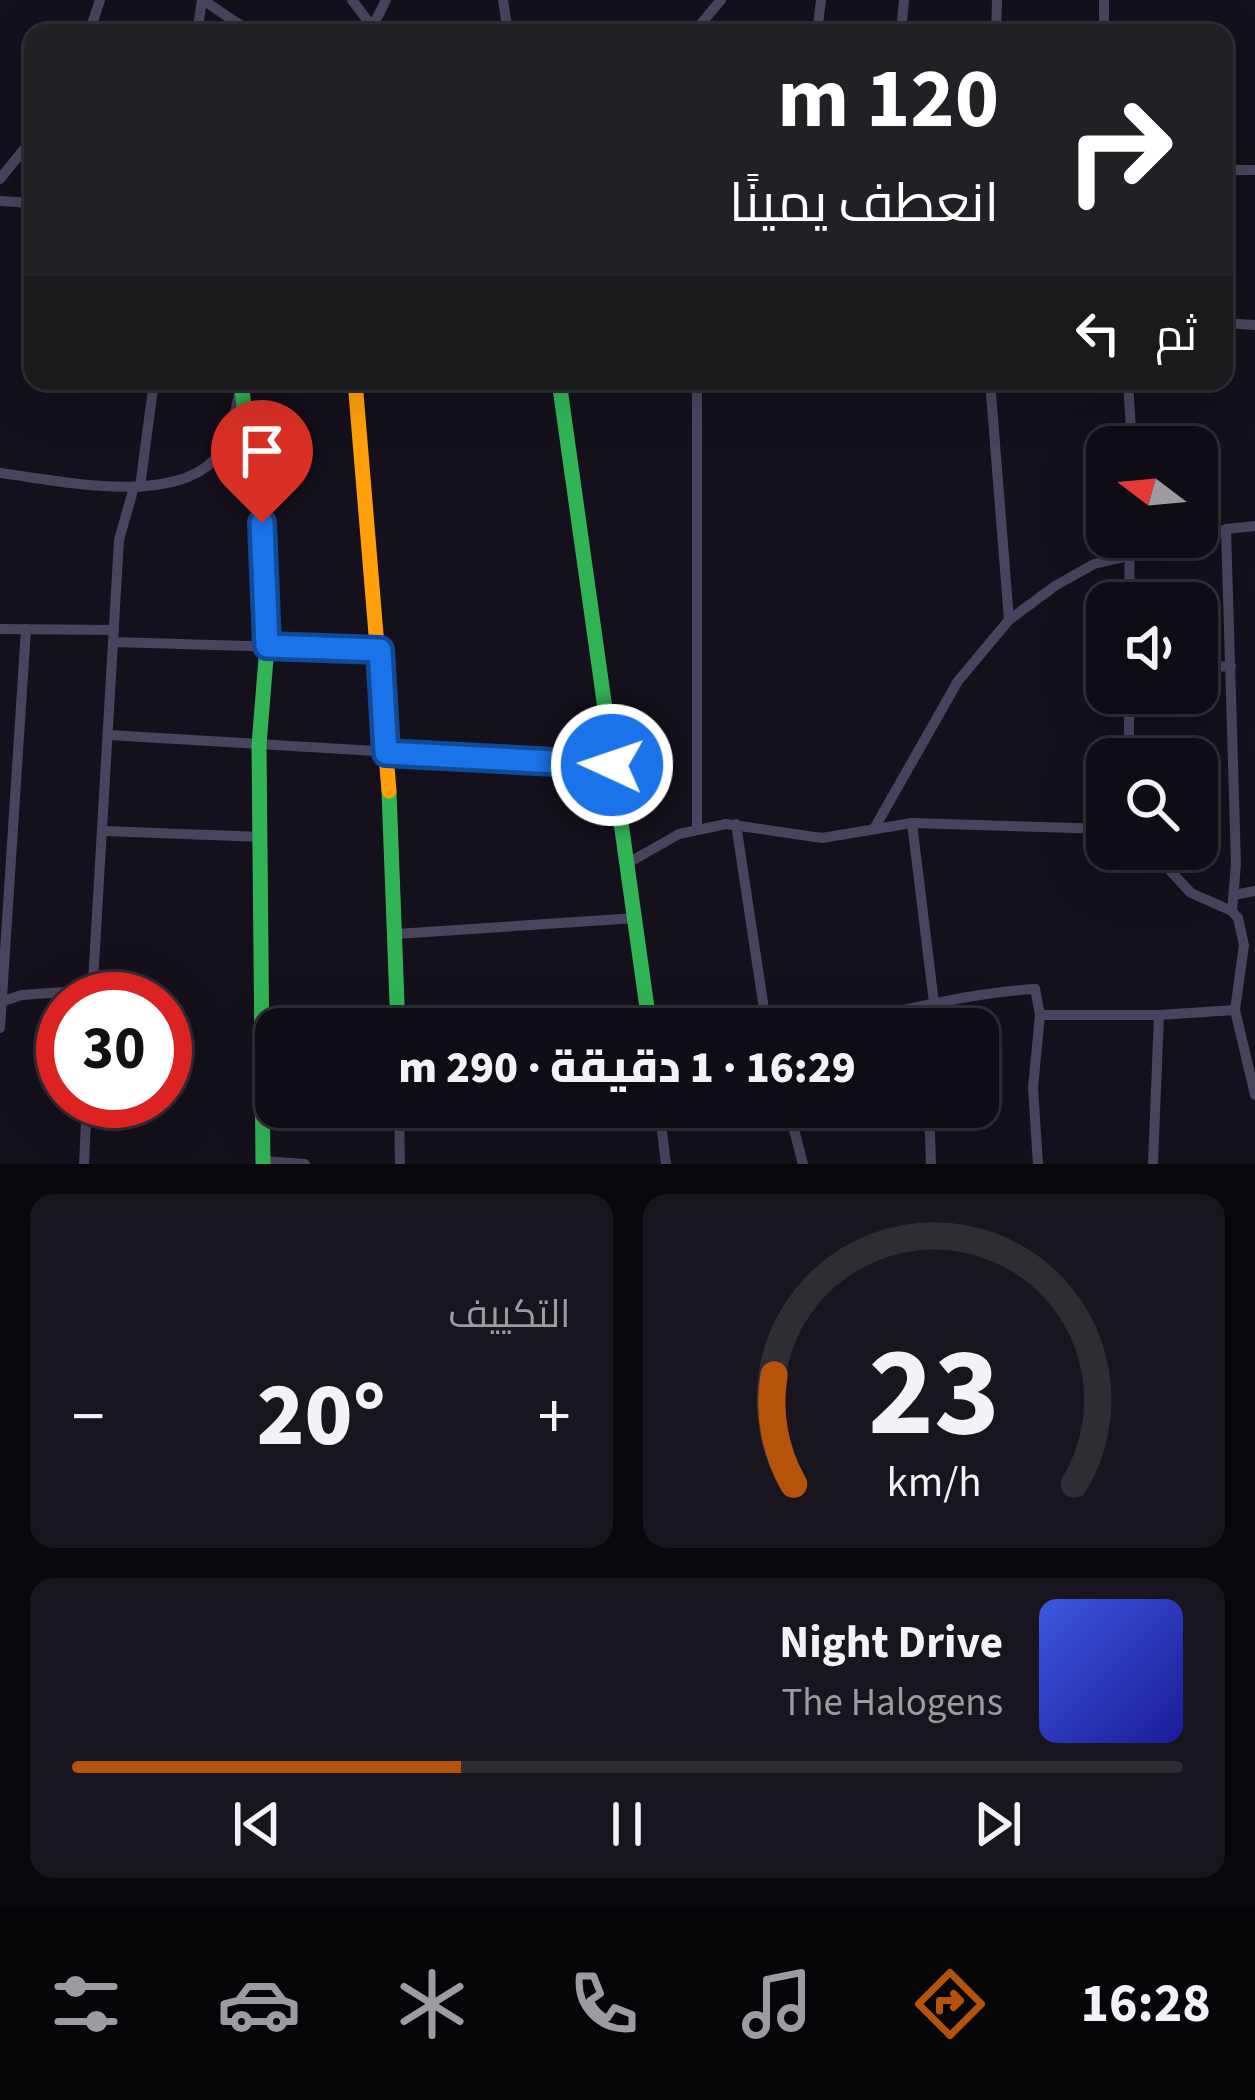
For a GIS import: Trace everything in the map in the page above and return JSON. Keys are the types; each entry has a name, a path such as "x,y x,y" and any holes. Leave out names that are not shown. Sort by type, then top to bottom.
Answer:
{"street":[{"path":"202,0 238,24"},
{"path":"701,24 721,0"},
{"path":"0,179 24,150"},
{"path":"94,972 119,540 137,487 153,390"},
{"path":"0,473 137,487 183,478 212,462 226,442 240,390"},
{"path":"243,390 262,523 267,646 259,746 263,1162 305,1164"},
{"path":"356,390 380,650 398,1008"},
{"path":"560,390 647,1008"},
{"path":"697,390 698,830"},
{"path":"991,390 1009,620"},
{"path":"1129,390 1131,426"},
{"path":"1218,533 1255,526"},
{"path":"1226,529 1232,911"},
{"path":"875,827 958,681 1009,620 1079,571 1123,558"},
{"path":"0,629 380,650"},
{"path":"0,1028 26,629"},
{"path":"1218,667 1231,667"},
{"path":"108,735 612,765"},
{"path":"628,863 679,834 736,824 823,838 912,823 1086,828"},
{"path":"912,823 928,1008"},
{"path":"736,824 764,1008"},
{"path":"104,831 260,837"},
{"path":"1170,870 1192,893 1232,911 1250,944 1235,1010 1255,1095"},
{"path":"1234,895 1255,891"},
{"path":"396,934 636,918"},
{"path":"909,1008 1037,992 1040,1015 1033,1088 1038,1164"},
{"path":"0,1002 36,995"},
{"path":"1040,1015 1235,1010"},
{"path":"1153,1164 1159,1015"},
{"path":"84,1164 86,1128"},
{"path":"399,1128 400,1164"},
{"path":"662,1128 666,1164"},
{"path":"794,1128 803,1164"},
{"path":"930,1128 931,1164"}],"traffic: fast":[{"path":"242,390 262,523 267,646 259,745 263,1164"},
{"path":"560,390 647,1008"},
{"path":"389,791 397,1008"}],"traffic: slow":[{"path":"356,390 389,791"}],"route":[{"path":"262,523 267,646 380,650 386,753 612,765"}]}
